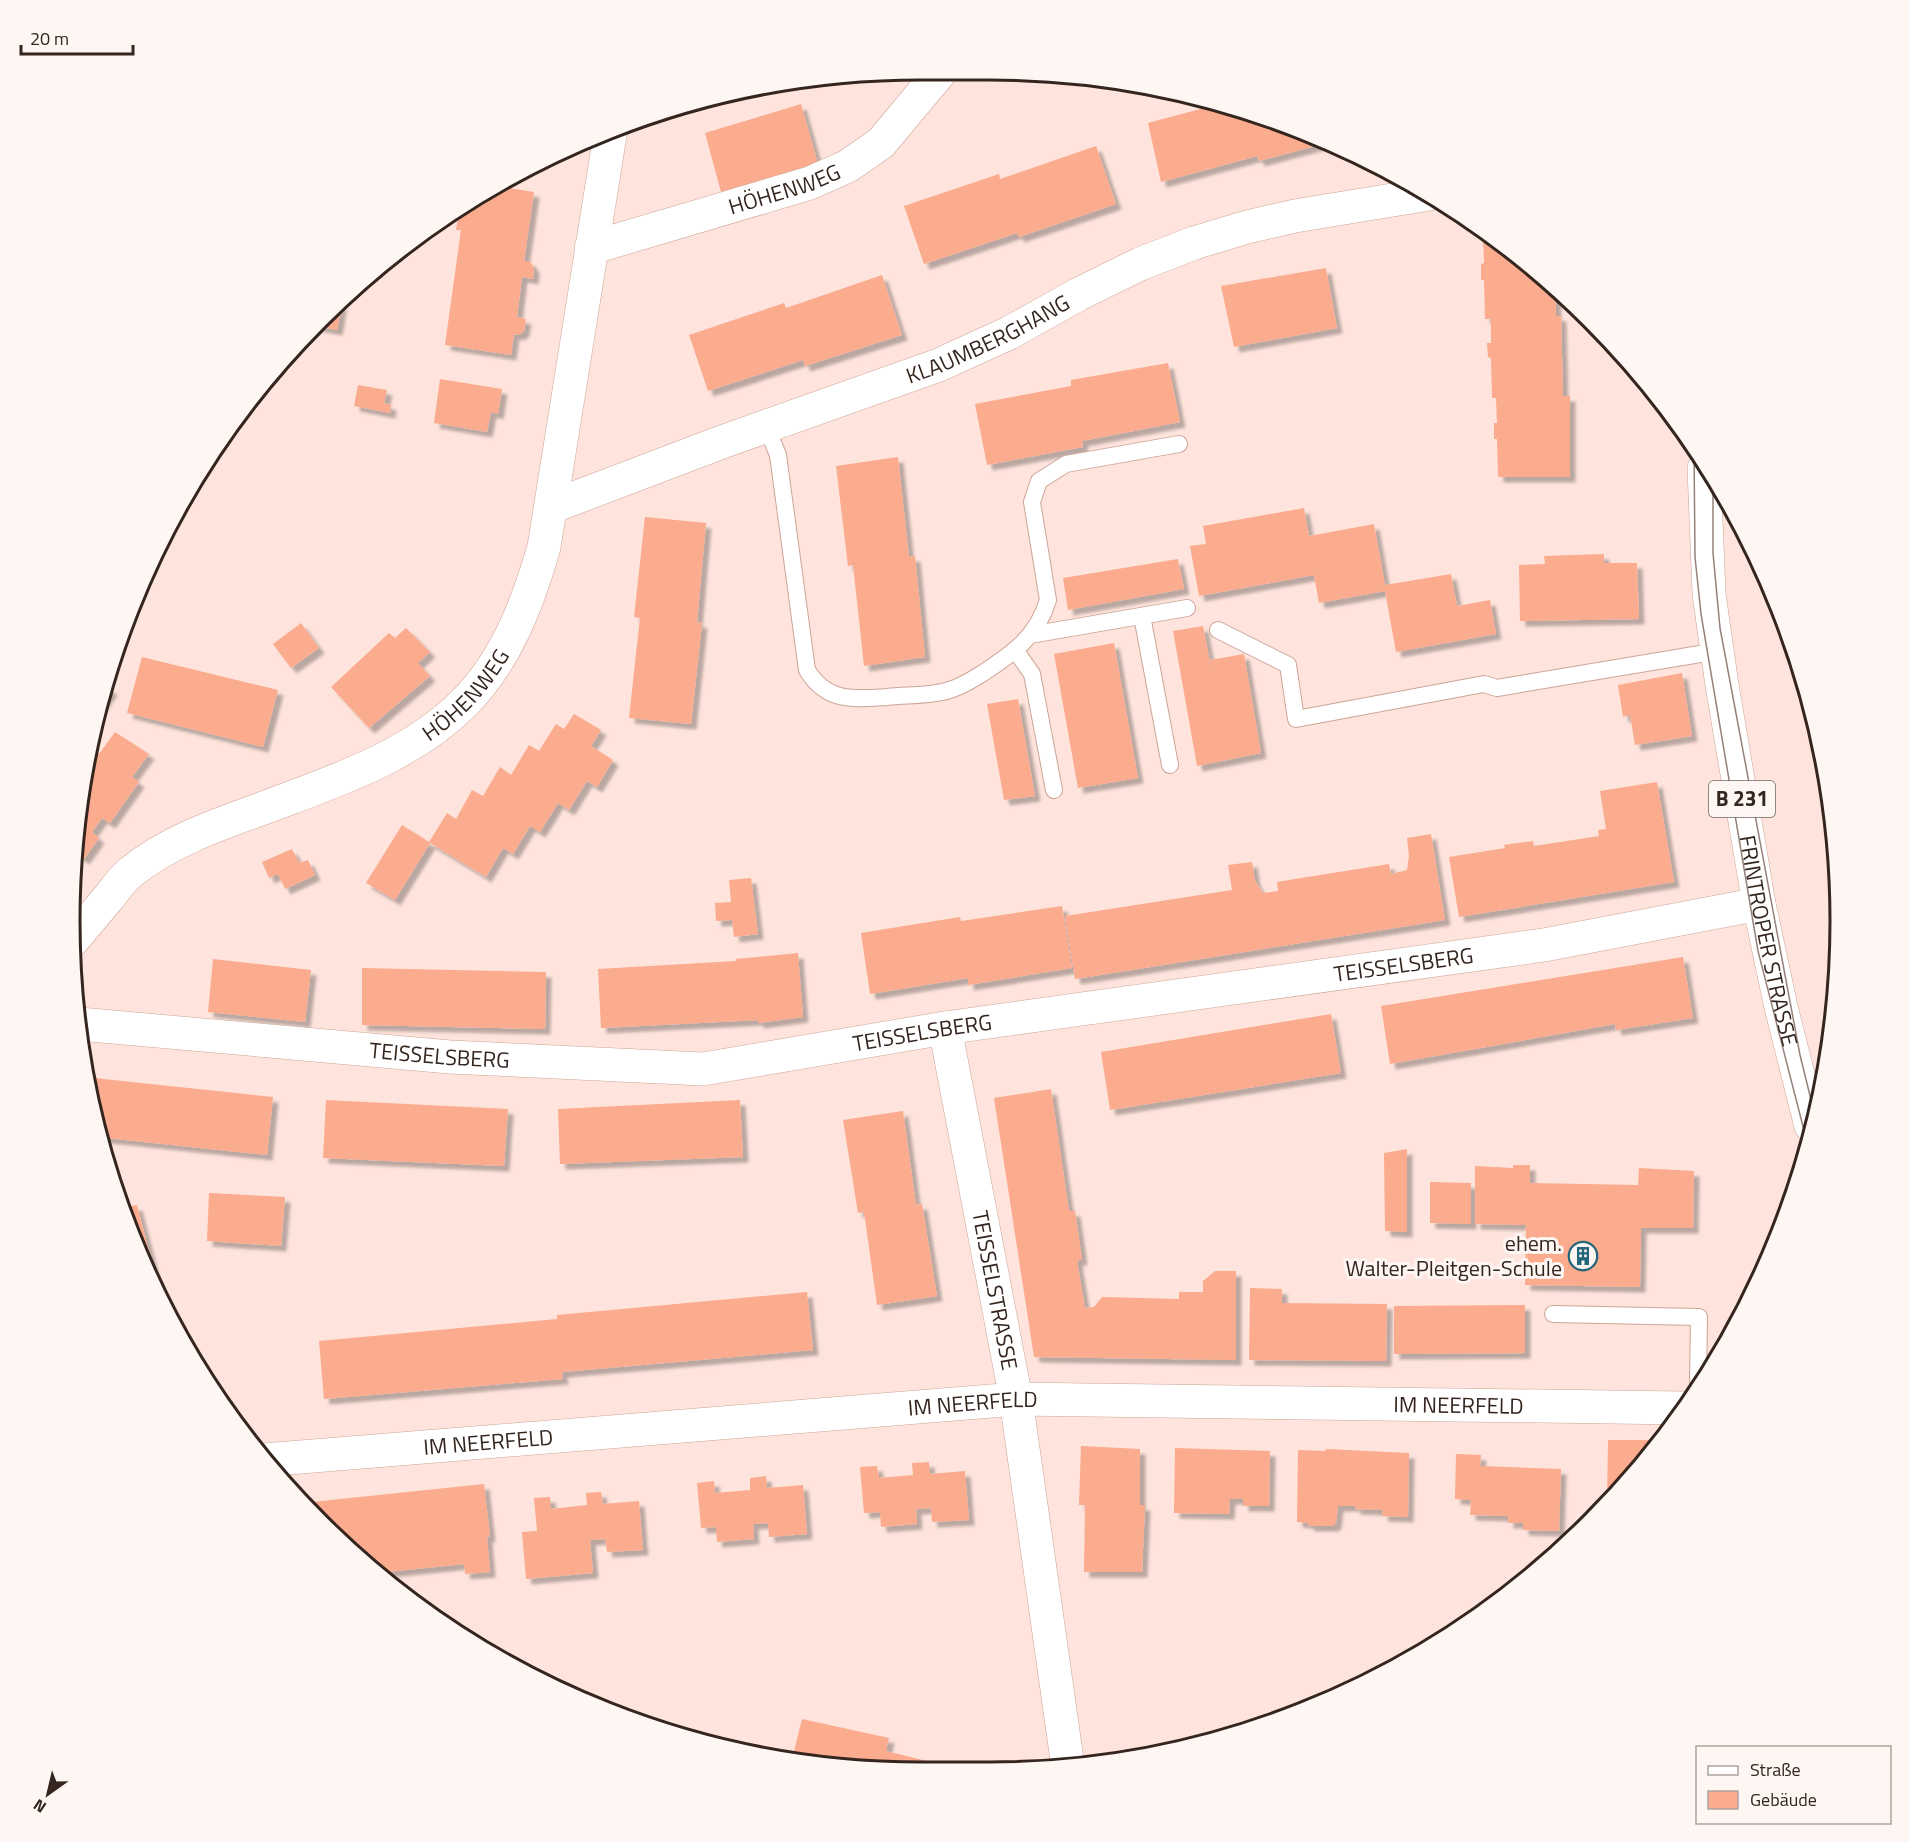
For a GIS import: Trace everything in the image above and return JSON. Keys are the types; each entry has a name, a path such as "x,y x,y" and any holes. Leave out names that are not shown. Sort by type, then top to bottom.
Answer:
{"street":[{"name":"HÖHENWEG","path":"591,248 810,183 848,166 881,143 934,80"},
{"name":"HÖHENWEG","path":"80,931 129,873 162,851 233,819 336,780 393,754 438,726 465,702 486,677 521,615 544,547 609,140"},
{"name":"KLAUMBERGHANG","path":"551,507 766,426 898,381 1009,333 1079,294 1140,264 1194,243 1294,216 1416,196"},
{"name":"FRINTROPER STRASSE","path":"1704,480 1709,594 1759,904 1807,1111"},
{"name":"TEISSELSBERG","path":"86,1025 450,1057 703,1069 945,1028 1544,945 1759,904"},
{"name":"TEISSELSTRASSE","path":"945,1028 1016,1399 1067,1758"},
{"name":"IM NEERFELD","path":"274,1459 1016,1399 1674,1408"}],"lane":[{"path":"766,426 778,455 804,663 817,684 833,694 848,699 940,692 966,683 1016,651 1044,615 1048,600 1032,502 1039,481 1066,464 1179,444"},
{"path":"1030,635 1187,608"},
{"path":"1142,616 1170,765"},
{"path":"1218,630 1288,665 1296,719 1484,684 1497,688 1718,651"},
{"path":"1016,651 1032,674 1054,790"},
{"path":"1554,1314 1699,1317 1698,1372"}],"building":[{"path":"801,104 818,164 721,192 705,133"},
{"path":"1205,108 1258,124 1315,146 1259,161 1257,156 1161,182 1148,123"},
{"path":"1096,146 1116,204 1019,237 1017,233 924,264 904,206 999,174 1000,179"},
{"path":"508,188 534,192 524,261 530,261 534,268 533,279 522,277 517,317 526,319 524,331 519,335 514,334 511,355 445,345 461,230 456,230 458,218"},
{"path":"1483,241 1555,300 1556,316 1561,316 1563,396 1570,396 1570,477 1498,477 1497,439 1494,439 1494,423 1497,423 1496,398 1492,398 1491,358 1488,357 1487,343 1491,343 1491,319 1485,319 1484,280 1481,280 1481,264 1484,263"},
{"path":"1326,268 1337,328 1234,347 1221,286"},
{"path":"882,275 902,335 805,366 803,360 708,391 689,335 784,303 786,308"},
{"path":"340,313 337,330 324,328"},
{"path":"1168,363 1180,422 1082,441 1083,447 987,465 975,404 1071,386 1071,380"},
{"path":"440,379 502,389 498,414 491,412 487,432 434,423"},
{"path":"358,385 387,390 384,403 391,405 390,413 354,406"},
{"path":"898,457 909,557 915,556 925,657 864,666 853,565 848,566 836,466"},
{"path":"1304,508 1309,536 1374,524 1385,585 1451,574 1457,606 1490,600 1496,634 1396,652 1385,591 1319,603 1314,575 1199,596 1190,546 1206,544 1203,526"},
{"path":"645,517 706,523 697,622 702,623 691,724 629,718 640,618 634,617"},
{"path":"1604,554 1604,563 1637,563 1639,619 1520,621 1519,565 1545,564 1544,556"},
{"path":"1178,559 1184,589 1068,610 1063,578"},
{"path":"301,623 319,648 291,668 273,644"},
{"path":"1203,626 1213,678 1210,660 1244,654 1261,753 1197,766 1173,631"},
{"path":"406,628 430,652 418,663 430,676 369,728 331,687 389,633 395,638"},
{"path":"1114,643 1138,778 1078,788 1054,654"},
{"path":"142,657 278,690 263,747 127,713"},
{"path":"1682,673 1692,736 1635,745 1630,715 1623,717 1618,685"},
{"path":"1018,699 1035,796 1004,800 987,704"},
{"path":"574,714 601,730 591,746 613,760 597,787 587,781 569,810 558,803 540,832 530,826 513,854 503,848 486,877 430,843 395,900 366,883 402,825 429,842 447,813 456,819 472,790 483,796 500,767 511,775 529,745 539,751 556,724 564,729"},
{"path":"115,732 149,754 132,777 139,782 110,823 102,818 92,832 99,838 84,859 82,858 87,811 97,752 99,754"},
{"path":"1657,782 1674,882 1459,917 1449,857 1505,848 1504,845 1533,841 1534,846 1599,836 1598,830 1606,829 1600,791"},
{"path":"1431,834 1445,920 1075,979 1065,916 1232,890 1228,865 1252,862 1255,881 1263,893 1278,891 1277,882 1389,864 1391,874 1407,870 1409,856 1407,838"},
{"path":"292,849 299,863 308,860 315,875 285,889 278,874 269,878 262,862"},
{"path":"751,878 758,934 734,937 732,920 716,921 715,903 731,902 729,880"},
{"path":"1062,906 1072,968 968,985 968,978 870,994 861,933 960,917 961,921"},
{"path":"798,953 803,1017 758,1023 758,1020 601,1028 598,969 736,961 736,959"},
{"path":"1683,957 1693,1018 1616,1030 1615,1024 1390,1064 1381,1006"},
{"path":"213,959 311,970 305,1022 208,1012"},
{"path":"362,968 546,972 545,1029 362,1025"},
{"path":"1331,1014 1341,1073 1110,1110 1101,1052"},
{"path":"95,1078 273,1097 267,1155 108,1138"},
{"path":"1051,1089 1069,1211 1075,1211 1082,1259 1077,1261 1085,1308 1094,1307 1102,1297 1179,1299 1179,1292 1203,1292 1203,1281 1215,1271 1236,1271 1236,1360 1034,1357 994,1098"},
{"path":"326,1100 508,1109 504,1166 323,1158"},
{"path":"740,1100 743,1157 560,1164 558,1109"},
{"path":"903,1111 916,1205 922,1204 937,1296 877,1305 864,1212 858,1213 843,1120"},
{"path":"1407,1149 1407,1232 1385,1231 1384,1153"},
{"name":"ehem. Walter-Pleitgen-Schule","path":"1513,1165 1530,1165 1530,1183 1638,1185 1639,1168 1694,1171 1693,1228 1641,1228 1640,1287 1525,1285 1526,1225 1475,1224 1475,1166 1513,1168"},
{"path":"1430,1182 1471,1183 1471,1224 1430,1223"},
{"path":"209,1193 285,1197 281,1246 207,1241"},
{"path":"137,1205 151,1258 144,1243 130,1206"},
{"path":"1250,1288 1282,1289 1282,1303 1387,1304 1386,1361 1249,1360"},
{"path":"807,1292 813,1350 562,1372 563,1379 324,1399 319,1341 557,1319 557,1315"},
{"path":"1525,1305 1525,1353 1394,1354 1394,1306"},
{"path":"1608,1440 1650,1440 1621,1476 1607,1491"},
{"path":"1081,1446 1140,1449 1140,1505 1145,1505 1142,1572 1084,1572 1085,1505 1079,1505"},
{"path":"1175,1448 1270,1451 1269,1506 1243,1506 1243,1499 1230,1499 1229,1514 1174,1513"},
{"path":"1326,1449 1409,1453 1408,1517 1382,1516 1383,1510 1338,1506 1336,1523 1333,1526 1310,1526 1307,1523 1297,1522 1298,1450 1325,1451"},
{"path":"1456,1454 1481,1455 1480,1466 1561,1469 1559,1531 1523,1530 1523,1523 1508,1523 1508,1516 1470,1515 1471,1500 1455,1499"},
{"path":"929,1462 930,1474 965,1471 969,1520 932,1522 931,1508 916,1509 917,1524 881,1527 880,1512 864,1513 860,1467 877,1466 879,1478 913,1475 912,1463"},
{"path":"766,1476 767,1488 803,1485 807,1534 769,1537 768,1523 753,1524 754,1539 717,1542 716,1527 701,1528 697,1483 714,1481 715,1493 750,1490 750,1478"},
{"path":"484,1484 490,1536 487,1537 490,1572 465,1574 464,1564 388,1572 366,1554 313,1502"},
{"path":"601,1492 603,1504 639,1501 643,1550 607,1552 605,1539 590,1540 593,1573 526,1579 522,1532 537,1531 534,1498 550,1497 551,1509 587,1505 586,1493"},
{"path":"802,1719 889,1738 886,1751 931,1762 866,1761 794,1752"}],"tram line":[{"path":"1694,463 1695,557 1701,614 1758,951 1803,1128"},
{"path":"1713,494 1713,553 1720,628 1800,1055 1810,1097"}],"place":[{"name":"ehem. Walter-Pleitgen-Schule","path":"1583,1256"}]}
